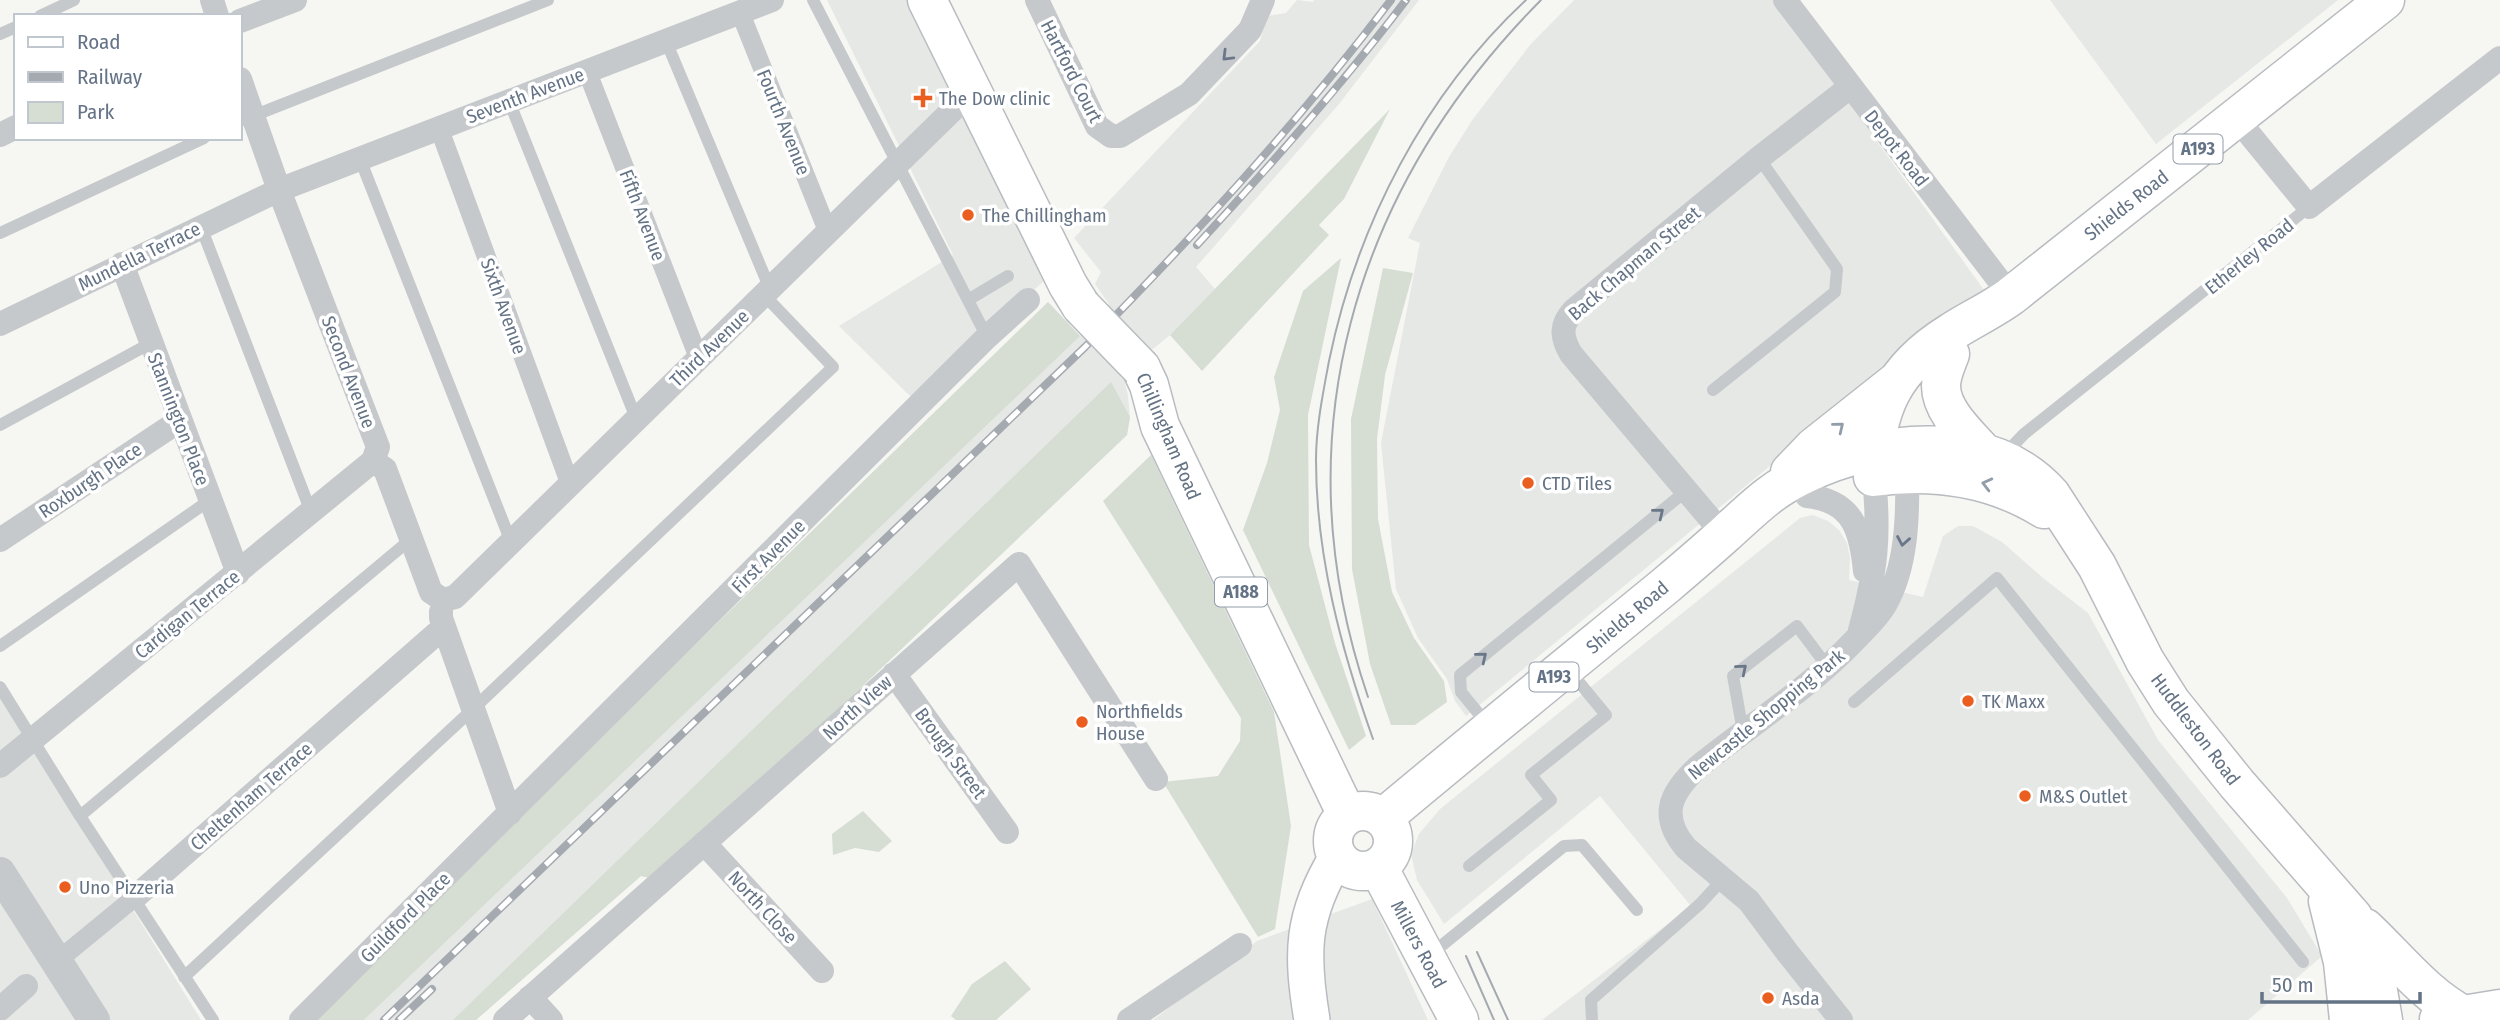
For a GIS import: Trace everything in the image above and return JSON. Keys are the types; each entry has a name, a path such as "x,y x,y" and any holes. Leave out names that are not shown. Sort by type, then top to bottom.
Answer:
{"main road":[{"name":"Chillingham Road","path":"927,0 1068,285 1081,306 1141,368 1149,385 1160,426 1365,817"},
{"name":"Shields Road","path":"1890,462 1907,428 1914,398 1921,387 2004,301 2385,0"},
{"name":"Shields Road","path":"1890,462 1878,428 1896,382 1927,349 2004,301"},
{"path":"1950,355 1943,374 1942,396 1955,419 1992,455"},
{"path":"1789,494 1814,447 1896,382"},
{"name":"Huddleston Road","path":"1890,462 1949,447 1992,455 2043,485 2097,566 2145,661 2171,702 2237,784 2353,917 2371,954 2384,1020"},
{"name":"Shields Road","path":"1312,1020 1304,973 1305,949 1310,917 1320,888 1337,857 1332,842 1335,828 1365,817 1490,728 1732,528 1789,494 1820,467 1890,462"},
{"name":"Huddleston Road","path":"1890,462 1997,486 2022,496 2070,524"},
{"path":"1337,857 1349,868 1368,871 1378,867 1391,854 1392,832 1365,817"},
{"name":"Millers Road","path":"1378,867 1460,1020"},
{"name":"Huddleston Road","path":"2323,883 2343,961 2349,1020"},
{"path":"2353,917 2416,981 2449,1007 2466,1015"}],"street":[{"path":"242,20 295,0"},
{"name":"Seventh Avenue","path":"279,190 772,0"},
{"name":"Hartford Court","path":"1037,0 1092,118 1103,132 1120,136 1189,94 1250,30 1264,0"},
{"name":"Depot Road","path":"1785,0 2004,301"},
{"name":"Fourth Avenue","path":"740,12 828,232"},
{"name":"Etherley Road","path":"2309,207 2500,58"},
{"name":"Fifth Avenue","path":"587,71 699,359"},
{"name":"Back Chapman Street","path":"1732,528 1686,491 1571,354 1562,334 1563,326 1574,310 1850,87"},
{"name":"Third Avenue","path":"443,600 455,597 972,91"},
{"name":"Second Avenue","path":"242,92 246,118 279,190 377,447 373,461 385,469 431,592 443,600"},
{"path":"2236,119 2309,207"},
{"name":"Sixth Avenue","path":"439,128 570,484"},
{"name":"Mundella Terrace","path":"0,324 279,190"},
{"name":"Stannington Place","path":"122,264 238,573"},
{"name":"First Avenue","path":"510,813 987,337 1028,300"},
{"name":"Roxburgh Place","path":"0,540 179,421"},
{"name":"Cardigan Terrace","path":"0,766 373,461"},
{"name":"Newcastle Shopping Park","path":"1858,637 1877,553 1878,510 1890,462"},
{"name":"Newcastle Shopping Park","path":"1841,1020 1749,901 1678,838 1673,827 1671,802 1683,780 1828,666 1885,606 1898,570 1906,525 1890,462"},
{"path":"1789,494 1827,499 1836,504 1854,523 1862,542 1868,599"},
{"name":"North View","path":"505,1020 1019,564 1156,779"},
{"path":"443,600 441,618 510,813"},
{"name":"Cheltenham Terrace","path":"55,962 134,898 444,627"},
{"name":"Brough Street","path":"894,674 1007,832"},
{"name":"Guildford Place","path":"301,1020 510,813"},
{"name":"North Close","path":"704,843 822,971"},
{"path":"0,873 94,1020"},
{"path":"1129,1020 1240,945"},
{"path":"0,1009 26,986"},
{"path":"530,997 551,1020"}],"lane":[{"path":"44,14 74,0"},
{"path":"246,118 548,0"},
{"path":"813,0 987,337"},
{"path":"184,977 473,709 833,367 767,292 666,41"},
{"path":"509,101 636,418"},
{"path":"0,233 200,140"},
{"path":"1713,390 1835,292 1837,269 1759,158"},
{"path":"359,159 511,542"},
{"name":"Etherley Road","path":"1992,455 2024,434 2309,207"},
{"path":"201,226 311,512"},
{"path":"968,300 1008,276"},
{"path":"0,425 150,343"},
{"path":"1490,728 1461,692 1460,675 1686,491"},
{"path":"0,646 210,500"},
{"path":"80,816 411,539"},
{"path":"1854,702 1997,578 2304,962"},
{"path":"1743,732 1733,676 1797,626 1828,666"},
{"path":"1469,866 1551,800 1531,775 1606,715 1567,667"},
{"path":"0,687 80,816 213,1020"},
{"path":"1427,957 1563,846 1583,845 1637,910"},
{"path":"1592,1020 1591,1000 1700,904 1724,878"}],"shaded area":[{"path":"827,0 908,0 1047,278 914,400 839,326 953,255"},
{"path":"1297,0 1419,0 1339,104 1196,267 1215,289 1170,335 1120,376 1125,382 1128,396 1130,417 1127,435 677,862 650,878 641,876 476,1020 364,1020 835,570 1048,302 1080,336 1109,304 1095,284 1101,272 1074,238 1260,41 1267,16 1286,13"},
{"path":"1574,0 1773,0 1984,290 1466,716 1455,701 1447,679 1418,638 1396,589 1381,443 1420,243 1408,238 1449,157 1473,119 1530,45"},
{"path":"2050,0 2338,0 2156,144"},
{"path":"1813,515 1828,521 1839,530 1847,543 1850,558 1849,580 1923,597 1943,536 1958,526 1973,526 2002,542 2088,613 2158,740 2287,898 2322,956 2248,1020 1542,1020 1691,906 1600,796 1444,924 1417,880 1411,854 1419,834 1440,809 1800,518"},
{"path":"0,694 201,1020 0,1020"},
{"path":"1372,899 1428,1020 1153,1020 1257,941"}],"green space":[{"path":"1390,109 1344,199 1319,225 1329,235 1202,371 1170,335"},
{"path":"1341,258 1308,415 1309,545 1335,643 1366,736 1349,750 1243,530 1267,463 1280,410 1274,377 1303,291"},
{"path":"1383,268 1413,273 1385,375 1377,439 1378,519 1392,592 1414,638 1444,681 1447,702 1415,725 1391,725 1370,664 1352,569 1351,419"},
{"path":"1048,302 1080,336 364,1020 308,1020"},
{"path":"1111,382 1130,417 1127,435 677,862 650,878 641,876 476,1020 453,1020"},
{"path":"1151,455 1274,712 1291,826 1275,929 1258,937 1163,782 1218,776 1240,741 1241,718 1103,501"},
{"path":"863,811 892,841 879,852 855,848 833,855 832,834"},
{"path":"1005,961 1031,989 996,1020 956,1020 951,1016 972,984"}],"tram line":[{"path":"1373,739 1332,602 1320,531 1316,448 1329,361 1341,310 1357,261 1400,165 1426,120 1456,77 1489,37 1526,0"},
{"path":"1368,697 1342,601 1331,506 1334,413 1351,323 1380,236 1422,153 1476,74 1541,0"},
{"path":"1477,952 1508,1020"},
{"path":"1466,956 1494,1020"}],"railway":[{"path":"384,1020 1085,347 1244,178 1319,91 1391,0"},
{"path":"1197,245 1304,125 1406,0"},
{"path":"399,1020 432,989"}],"place":[{"name":"The Dow clinic","path":"923,98"},
{"name":"The Chillingham","path":"968,215"},
{"name":"CTD Tiles","path":"1528,483"},
{"name":"TK Maxx","path":"1968,701"},
{"name":"Northfields House","path":"1082,722"},
{"name":"M&S Outlet","path":"2025,796"},
{"name":"Uno Pizzeria","path":"65,887"},
{"name":"Asda","path":"1768,998"}]}
